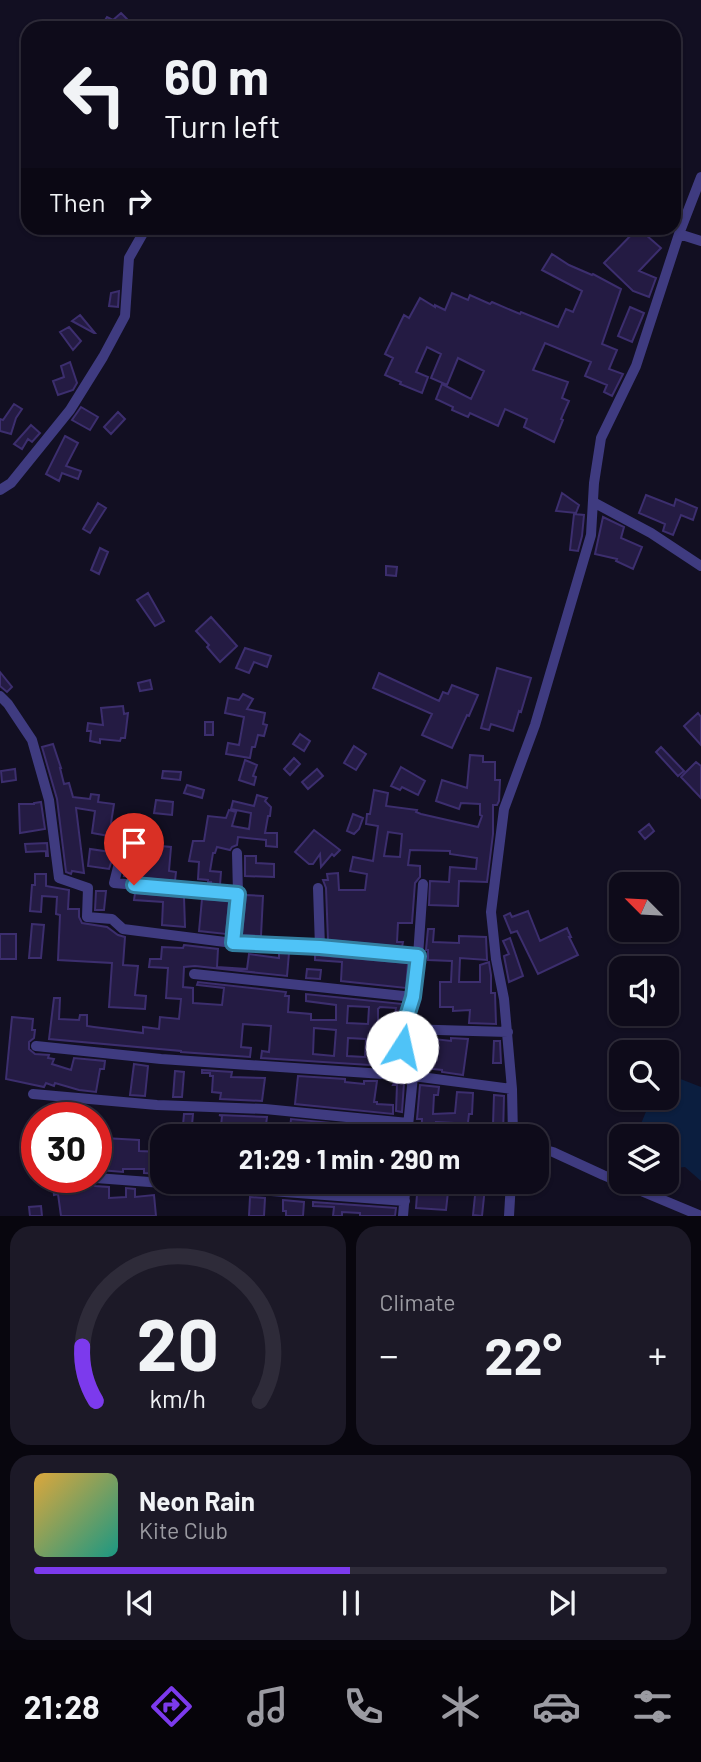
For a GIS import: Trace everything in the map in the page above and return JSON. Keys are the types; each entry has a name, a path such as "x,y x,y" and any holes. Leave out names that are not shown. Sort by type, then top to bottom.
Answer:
{"street":[{"path":"681,227 701,177"},
{"path":"0,490 11,483 70,410 103,357 125,316 129,258 142,235"},
{"path":"513,1124 505,999 496,959 491,912 504,809 535,725 591,535 600,438 636,366 678,235"},
{"path":"681,235 701,241"},
{"path":"593,502 701,566"},
{"path":"0,696 32,740 49,800 59,878 88,888 87,917 112,919 123,929 233,943 320,947 418,956"},
{"path":"233,943 238,894 237,853"},
{"path":"120,859 114,883 238,894"},
{"path":"413,1076 400,1065 403,1029 413,997 423,884"},
{"path":"318,888 320,947"},
{"path":"194,974 413,997"},
{"path":"403,1029 508,1032"},
{"path":"36,1046 161,1059 413,1076 512,1089"},
{"path":"33,1094 157,1105 265,1109 408,1123 413,1076"},
{"path":"549,1151 701,1216"},
{"path":"112,1179 405,1201"},
{"path":"403,1216 405,1194"},
{"path":"509,1216 510,1194"}],"water":[{"path":"679,1078 701,1087 701,1181 685,1167 679,1168 679,1124 641,1124 647,1110 679,1110"}],"building":[{"path":"121,13 129,21 104,21 107,17 113,20"},
{"path":"631,235 646,235 661,248 639,271 656,278 649,297 633,291 604,263"},
{"path":"552,254 569,265 621,289 602,344 617,350 609,369 623,374 612,396 604,392 607,385 585,376 591,362 545,343 533,370 568,382 562,398 569,401 554,442 524,427 527,419 505,409 498,426 470,413 468,417 436,399 442,384 471,399 484,371 458,358 447,385 431,378 441,354 427,347 416,372 428,377 422,393 385,375 393,358 385,354 404,315 409,318 420,298 445,310 452,293 468,300 470,295 558,327 566,309 573,312 582,291 542,270"},
{"path":"119,291 118,307 109,306 111,293"},
{"path":"630,307 644,313 632,342 618,336"},
{"path":"80,315 95,333 72,321"},
{"path":"69,327 81,341 73,350 60,332"},
{"path":"70,362 77,383 73,390 58,395 53,381 64,377 61,366"},
{"path":"14,404 22,409 11,434 0,431 0,419 3,420"},
{"path":"81,407 98,417 90,430 72,420"},
{"path":"118,412 125,419 111,434 104,427"},
{"path":"31,425 40,433 32,442 28,439 22,449 14,444"},
{"path":"65,436 78,443 66,466 81,471 78,479 62,473 59,481 46,474"},
{"path":"562,493 579,505 576,513 556,511"},
{"path":"646,495 674,506 676,499 697,508 693,520 681,515 673,535 663,531 665,524 639,513"},
{"path":"98,503 106,508 90,533 83,529"},
{"path":"574,514 584,515 578,551 570,550"},
{"path":"603,517 624,527 621,538 642,547 633,569 616,561 617,559 595,554"},
{"path":"100,548 108,552 99,574 91,570"},
{"path":"386,566 397,567 396,576 386,575"},
{"path":"148,593 164,621 155,626 137,600"},
{"path":"211,617 237,646 220,662 196,631"},
{"path":"245,648 271,656 267,667 254,662 249,673 236,668"},
{"path":"497,668 531,678 513,731 491,724 489,730 481,728"},
{"path":"0,672 12,687 7,692 0,686"},
{"path":"379,673 439,701 443,692 448,694 452,685 478,695 452,748 422,735 432,714 373,688"},
{"path":"150,680 152,689 140,691 138,683"},
{"path":"243,694 253,699 247,709 265,713 263,724 267,725 264,736 258,735 250,758 226,754 228,743 239,745 244,717 225,713 228,698 239,700"},
{"path":"123,706 124,714 128,713 125,738 120,741 100,739 100,743 90,741 88,723 103,725 101,708"},
{"path":"698,713 701,717 701,745 684,726"},
{"path":"205,722 213,722 213,735 205,735"},
{"path":"300,734 310,741 304,751 293,744"},
{"path":"53,744 64,784 69,783 73,797 90,799 91,794 99,795 98,802 114,804 109,836 92,833 95,811 76,808 84,873 66,872 57,799 42,747"},
{"path":"354,746 366,754 356,770 344,763"},
{"path":"661,747 684,771 678,776 656,752"},
{"path":"470,755 483,756 483,762 495,762 495,780 500,780 499,801 497,805 493,805 493,834 487,882 459,881 458,906 429,905 430,881 449,882 450,867 476,869 477,858 450,854 450,851 410,850 408,865 420,866 420,877 415,883 412,923 398,923 397,942 403,942 402,947 328,940 326,888 323,880 328,880 327,874 338,873 339,890 365,890 367,874 350,871 353,857 373,861 378,826 366,824 374,790 388,793 386,806 417,810 416,812 421,814 478,827 482,816 480,804 461,803 459,809 436,801 442,780 467,788","holes":["388,832 402,834 400,857 384,856"]},
{"path":"294,758 300,764 290,775 284,769"},
{"path":"245,760 257,765 253,776 256,777 254,785 239,780"},
{"path":"696,762 701,766 701,798 681,777"},
{"path":"401,767 425,781 418,795 402,787 400,790 391,786"},
{"path":"15,769 16,780 2,782 1,771"},
{"path":"317,769 323,776 308,789 302,782"},
{"path":"163,771 181,772 180,780 162,778"},
{"path":"187,785 204,790 202,798 184,793"},
{"path":"257,795 267,798 265,801 271,807 265,833 277,833 277,847 266,846 266,840 238,837 237,845 230,850 217,847 213,853 210,871 221,872 220,885 198,879 199,862 189,861 193,841 204,841 208,816 226,818 229,810 236,812 232,826 249,829 251,813 231,809 233,801 254,806"},
{"path":"156,800 173,802 172,815 154,813"},
{"path":"41,802 45,829 20,833 19,804"},
{"path":"353,814 363,818 354,834 347,831"},
{"path":"649,824 654,831 645,839 639,832"},
{"path":"314,830 340,850 334,856 332,854 321,867 320,854 313,864 309,864 295,852"},
{"path":"143,838 162,839 161,846 171,847 169,871 176,872 175,881 124,876 128,858 121,851 114,854 109,869 88,866 90,849 111,852 112,844 142,847"},
{"path":"47,843 48,856 46,851 26,852 25,844"},
{"path":"245,856 256,856 256,863 274,864 274,877 245,876"},
{"path":"35,874 46,874 46,886 69,890 68,909 79,909 82,923 107,927 125,937 123,965 138,966 135,995 146,996 145,1009 109,1007 112,963 58,960 60,915 56,914 57,897 42,896 41,912 30,911"},
{"path":"96,891 106,891 104,910 95,910"},
{"path":"135,893 184,897 185,927 162,925 163,902 134,900"},
{"path":"246,895 263,896 261,936 242,935"},
{"path":"202,899 229,901 226,934 199,931"},
{"path":"528,911 540,941 567,928 578,955 538,974 517,931 511,933 504,916 510,913 512,917"},
{"path":"32,924 44,925 41,958 29,958"},
{"path":"428,929 434,929 433,942 459,943 459,936 486,937 487,960 460,958 459,982 480,982 480,965 489,962 491,993 495,993 496,1024 469,1023 470,1010 453,1011 453,1007 440,1007 440,982 451,982 452,961 428,960"},
{"path":"0,934 16,934 16,959 0,959"},
{"path":"510,938 523,976 509,982 504,956 509,954 503,941"},
{"path":"184,945 218,949 217,967 247,969 249,954 279,958 279,953 289,953 287,976 184,967 183,987 193,988 193,1003 222,1005 224,988 197,985 198,982 286,992 285,996 289,996 288,1012 311,1014 311,1020 336,1020 336,1005 306,1001 306,994 403,1004 399,1016 395,1015 396,1008 378,1009 378,1026 393,1027 391,1059 379,1058 385,1059 385,1066 261,1058 262,1051 269,1052 271,1026 243,1024 241,1047 251,1048 250,1057 49,1039 54,998 60,998 59,1019 79,1020 80,1015 87,1015 87,1026 143,1033 143,1027 159,1029 160,1017 179,1019 181,999 166,998 168,968 149,967 150,959 161,959 162,947 183,948","holes":["348,1006 369,1007 368,1024 347,1023","314,1028 336,1030 334,1056 313,1054","348,1038 366,1039 365,1057 347,1056"]},
{"path":"315,955 408,963 406,988 341,981 342,962 315,960"},
{"path":"307,969 321,970 320,979 306,978"},
{"path":"12,1017 33,1019 34,1038 29,1042 29,1049 35,1054 49,1055 48,1058 54,1059 52,1064 71,1070 74,1058 105,1061 104,1069 100,1069 96,1092 55,1083 54,1086 46,1083 44,1087 6,1079"},
{"path":"416,1037 451,1041 451,1038 468,1039 463,1075 414,1067"},
{"path":"494,1041 500,1041 501,1063 493,1063"},
{"path":"134,1064 148,1066 145,1096 130,1095"},
{"path":"202,1070 232,1072 231,1077 265,1078 262,1101 220,1099 221,1093 212,1092 213,1076 210,1076 210,1073 202,1073"},
{"path":"175,1071 184,1072 182,1097 173,1097"},
{"path":"298,1076 345,1079 345,1082 364,1084 364,1081 377,1081 374,1102 393,1105 393,1114 295,1104"},
{"path":"404,1083 402,1112 396,1111 397,1085 393,1085"},
{"path":"420,1085 439,1087 438,1095 434,1095 433,1114 455,1113 457,1092 473,1093 472,1114 469,1114 468,1124 422,1124 422,1119 417,1119"},
{"path":"494,1095 504,1096 503,1124 493,1124"},
{"path":"184,1114 193,1114 192,1124 183,1124"},
{"path":"219,1115 267,1117 266,1124 221,1124 222,1116"},
{"path":"291,1119 342,1124 290,1124"},
{"path":"112,1138 139,1140 139,1151 150,1151 150,1173 144,1173 144,1169 123,1169 123,1172 112,1171"},
{"path":"126,1188 135,1189 135,1197 154,1195 156,1216 61,1216 58,1194 54,1193 109,1193 109,1198 126,1197"},
{"path":"417,1194 448,1194 446,1210 416,1208"},
{"path":"475,1194 484,1194 482,1216 473,1215"},
{"path":"250,1197 265,1198 264,1216 249,1216"},
{"path":"283,1200 304,1202 303,1216 286,1216"},
{"path":"313,1202 396,1208 395,1216 360,1216 360,1213 342,1212 342,1216 333,1216 334,1207 313,1206"},
{"path":"41,1206 42,1216 30,1216 29,1207"}],"route":[{"path":"134,885 238,894 233,943 320,947 418,956 413,997 403,1029 402,1047"}]}
